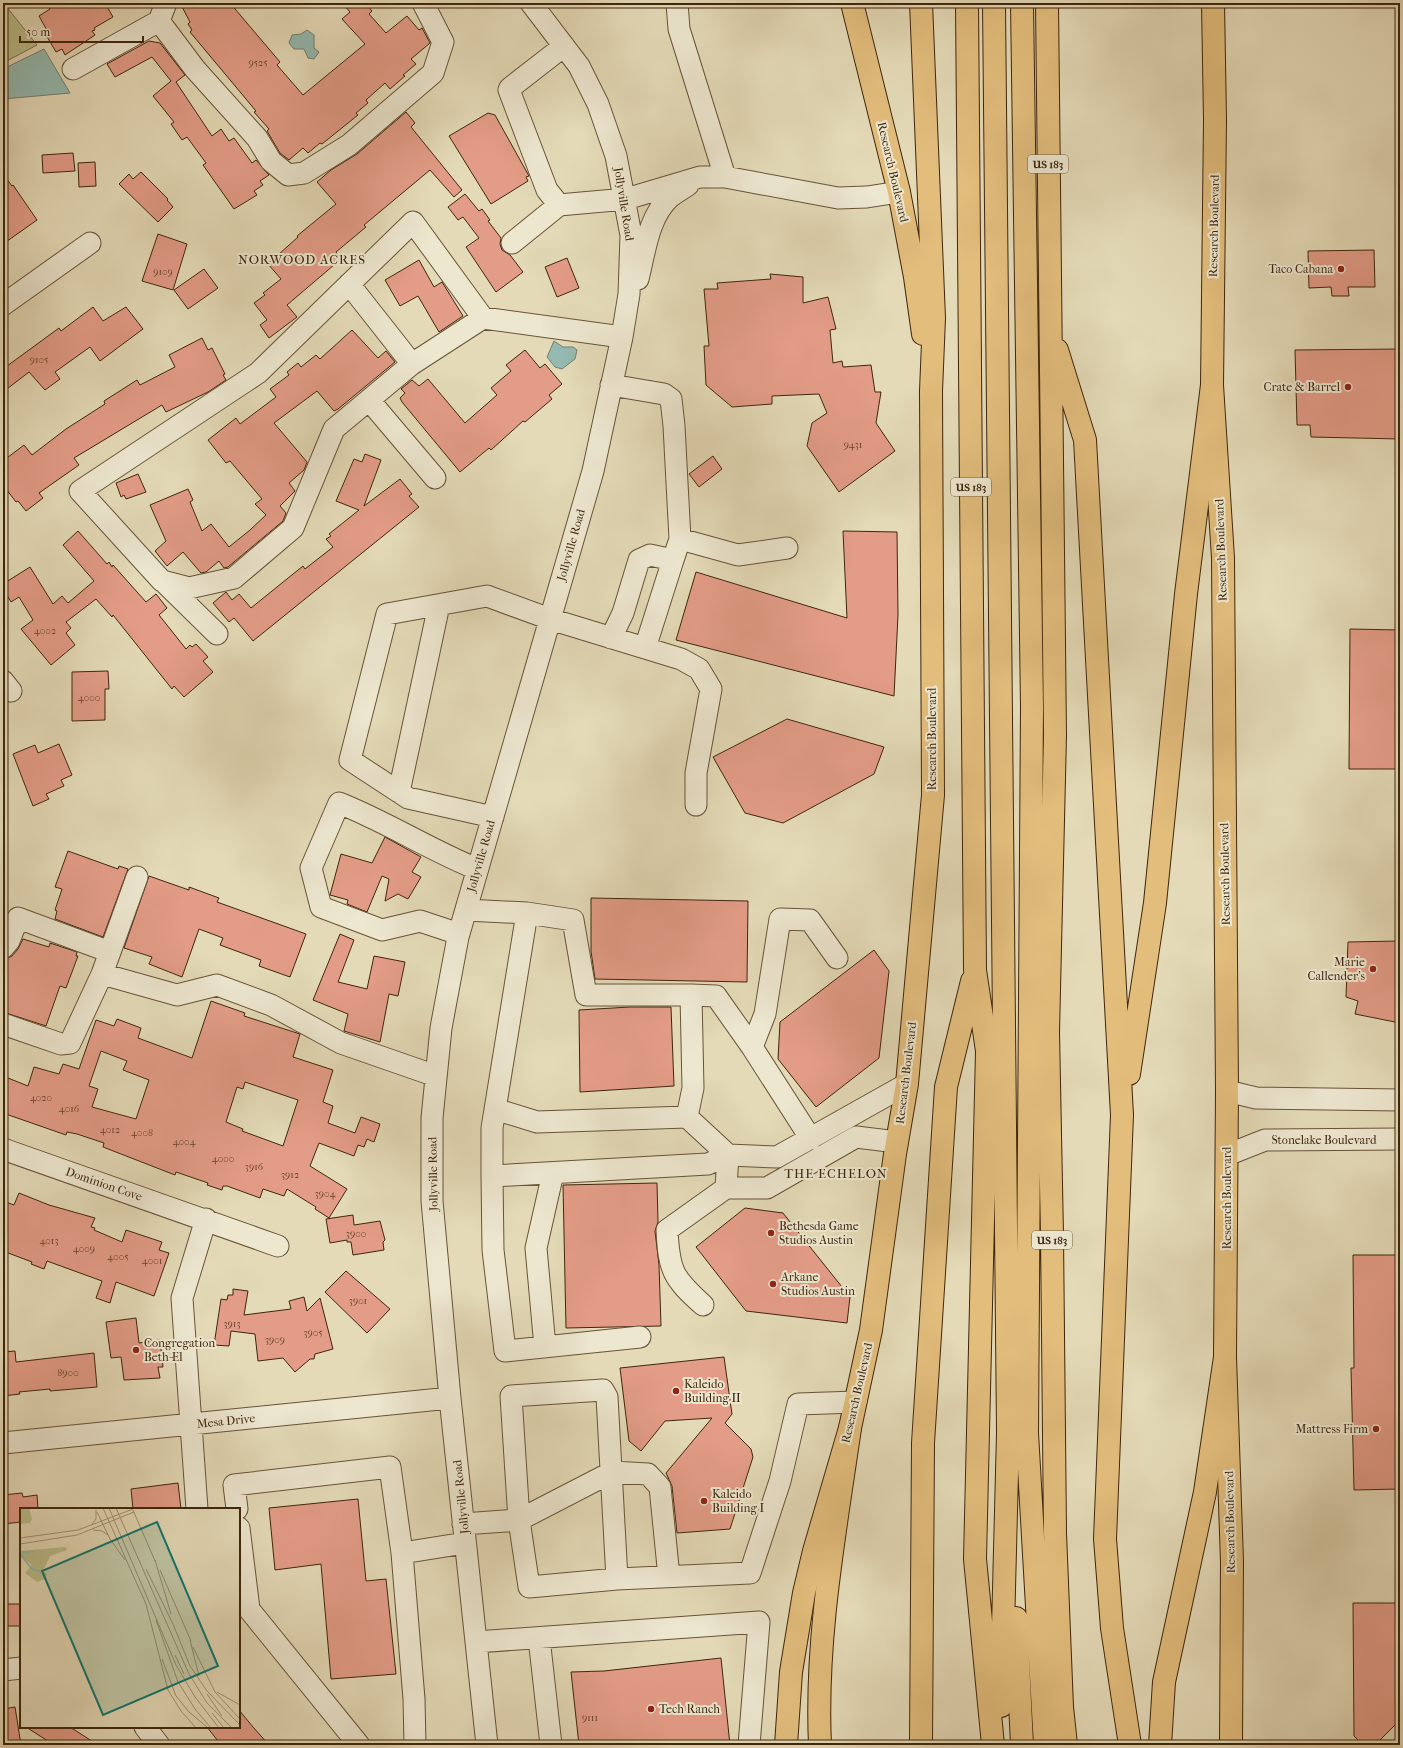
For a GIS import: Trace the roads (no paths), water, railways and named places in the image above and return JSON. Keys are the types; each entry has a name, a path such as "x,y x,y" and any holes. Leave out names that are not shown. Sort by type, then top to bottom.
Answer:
{"main road":[{"name":"Research Boulevard","path":"852,3 899,192 915,277 931,391"},
{"name":"Research Boulevard","path":"786,1745 791,1672 804,1593 814,1551 850,1428 871,1330 906,1084 933,795 931,391 934,318 921,3"},
{"name":"US 183","path":"967,3 975,970 987,1051 975,1558 993,1745"},
{"path":"994,3 1022,1745"},
{"path":"1000,1745 1017,1433 1032,707 1022,3"},
{"name":"US 183","path":"1047,3 1055,734 1048,1032 1055,1533 1062,1707 1066,1745"},
{"name":"Research Boulevard","path":"1213,3 1215,120 1212,385 1223,558 1228,1154 1225,1357 1232,1562 1231,1745"},
{"path":"1050,326 1084,440 1122,1115 1105,1539 1112,1628 1130,1745"},
{"path":"1122,1115 1155,903 1186,594 1212,385"},
{"path":"921,1745 923,1443 946,1086 975,970"},
{"path":"1160,1745 1164,1682 1205,1492 1225,1357"},
{"path":"820,1745 820,1662 825,1608 850,1428"},
{"path":"1017,1433 1062,1707"},
{"path":"1017,1433 1045,1745"}],"street":[{"path":"74,69 162,12 195,69 257,138 271,161 288,175 304,174 349,145 433,73 443,42 423,3"},
{"name":"Jollyville Road","path":"487,1745 450,1398 432,1201 432,1118 436,1076 441,1028 459,934 593,471 622,337 629,294 631,235 626,199 610,137 598,104 579,66 531,3"},
{"path":"677,3 679,29 725,176"},
{"path":"560,205 546,190 509,90 564,46"},
{"path":"512,243 560,205 626,199 700,177 725,176 838,198 867,198 899,192"},
{"path":"629,294 638,281 651,229 657,213 669,198 700,177"},
{"path":"217,634 162,581 80,490 258,373 414,222 483,318"},
{"path":"3,306 90,243"},
{"path":"349,284 412,364"},
{"path":"162,581 189,588 234,578 293,528 334,429 412,364 483,318 622,337"},
{"path":"611,385 664,394 671,399 674,426 680,540 646,648"},
{"path":"369,400 435,478"},
{"path":"680,540 738,555 787,548"},
{"path":"611,638 623,613 639,560 650,555 673,560"},
{"path":"493,817 408,798 350,760 387,614 487,596 550,619 681,659 699,669 712,689 696,773 696,805"},
{"path":"399,792 439,605"},
{"path":"459,934 420,921 382,930 322,907 311,868 339,803 369,815 451,858 477,869"},
{"path":"3,1024 61,1044 70,1043 102,974 138,877"},
{"path":"466,910 527,913 573,920 586,995 716,996 752,1047 811,1139"},
{"path":"527,913 492,1128 493,1250 505,1351 640,1337"},
{"path":"3,948 9,941 18,918 110,952"},
{"path":"752,1047 765,1014 780,918 810,920 837,958"},
{"path":"102,974 176,995 217,985 271,1005 341,1043 436,1076"},
{"path":"687,1116 693,1088 691,995"},
{"path":"492,1176 708,1164 728,1155 778,1157 906,1084"},
{"path":"1227,1091 1256,1098 1400,1100"},
{"path":"495,1109 537,1122 687,1116 728,1155 726,1188"},
{"path":"703,1305 685,1289 671,1268 668,1253 667,1230 726,1188 767,1188 856,1137 897,1142"},
{"name":"Stonelake Boulevard","path":"1228,1154 1265,1140 1400,1140"},
{"name":"Dominion Cove","path":"3,1149 206,1219 278,1246"},
{"path":"545,1347 536,1248 553,1172"},
{"path":"197,1508 182,1298 206,1219"},
{"path":"617,1579 607,1397 603,1390 511,1396 520,1520 529,1587 617,1579 750,1573 780,1481 798,1404 856,1402"},
{"name":"Mesa Drive","path":"3,1443 450,1398"},
{"path":"237,1508 234,1485 390,1467 402,1553 414,1699 415,1745"},
{"path":"402,1553 464,1534 520,1520 612,1472 648,1474 660,1487 668,1577"},
{"path":"240,1543 244,1603 359,1745"},
{"path":"476,1642 759,1622 749,1745"},
{"path":"539,1638 551,1745"},
{"path":"3,1670 20,1668"},
{"path":"146,1728 159,1745"}],"water":[{"path":"307,30 314,35 314,48 319,52 314,59 308,58 304,49 294,49 289,43 292,35 301,34"},
{"path":"44,49 70,93 3,99 3,69"},
{"path":"554,341 563,347 573,347 577,350 575,359 562,369 555,367 547,357"}],"place":[{"name":"Taco Cabana","path":"1341,269"},
{"name":"Crate & Barrel","path":"1348,387"},
{"name":"Marie Callender's","path":"1373,969"},
{"name":"Bethesda Game Studios Austin","path":"771,1233"},
{"name":"Arkane Studios Austin","path":"773,1284"},
{"name":"Congregation Beth-El","path":"136,1350"},
{"name":"Kaleido Building II","path":"676,1391"},
{"name":"Mattress Firm","path":"1376,1429"},
{"name":"Kaleido Building I","path":"704,1501"},
{"name":"Tech Ranch","path":"651,1709"}],"district":[{"name":"NORWOOD ACRES","path":"302,259"},
{"name":"THE ECHELON","path":"836,1173"}]}
